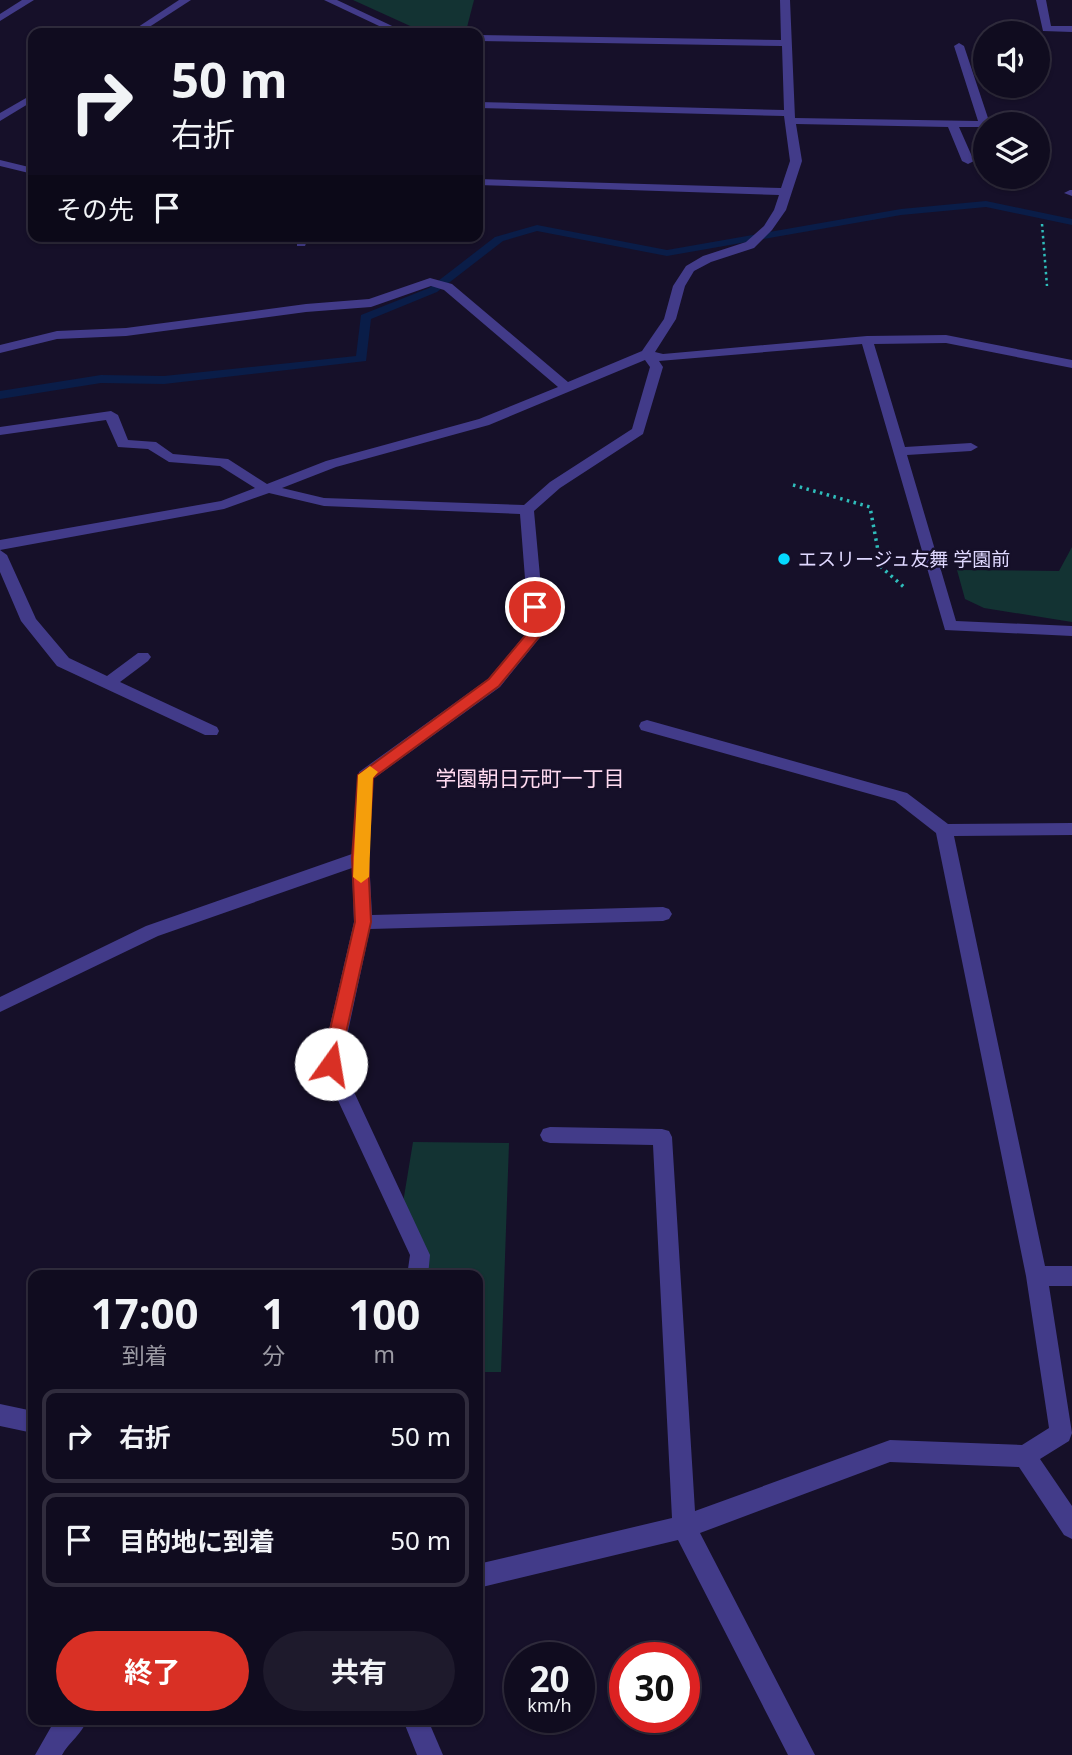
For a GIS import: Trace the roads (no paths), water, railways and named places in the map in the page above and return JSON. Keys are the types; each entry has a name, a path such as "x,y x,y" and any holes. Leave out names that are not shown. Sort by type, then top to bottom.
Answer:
{"street":[{"path":"0,18 29,0"},
{"path":"169,0 183,1"},
{"path":"328,0 391,28"},
{"path":"0,545 224,505 263,487 331,464 484,422 647,354 670,319 680,286 690,269 707,259 750,245 768,228 785,192 796,161 789,117 785,0"},
{"path":"1041,0 1047,29 1072,29"},
{"path":"142,28 183,1"},
{"path":"483,38 785,43"},
{"path":"483,105 953,125 985,124 959,46"},
{"path":"0,118 28,100"},
{"path":"953,125 968,161"},
{"path":"0,163 28,170"},
{"path":"483,182 785,192"},
{"path":"0,349 57,335 126,332 306,308 370,303 430,282 448,287 566,387"},
{"path":"647,354 663,359 867,340 946,339 1072,364"},
{"path":"867,340 950,626 1072,631"},
{"path":"0,431 111,415 123,444 151,445 169,458 223,462 263,487 324,502 527,510 555,485 638,431 657,367 647,354"},
{"path":"899,451 971,447"},
{"path":"418,1270 420,1255 331,1064 363,922 360,858 365,775 494,683 537,631 527,510"},
{"path":"0,555 29,621 63,662 211,731"},
{"path":"109,683 143,657"},
{"path":"647,726 901,797 944,830 1072,829"},
{"path":"483,1575 684,1527 890,1451 1025,1457 1060,1433 1037,1276 944,830"},
{"path":"0,1005 152,931 360,858"},
{"path":"363,922 663,914"},
{"path":"550,1135 662,1137 684,1527 803,1755"},
{"path":"1037,1276 1072,1276"},
{"path":"0,1415 28,1421"},
{"path":"1025,1457 1072,1527"},
{"path":"48,1755 61,1731 69,1725"},
{"path":"417,1725 430,1755"}],"waterway":[{"path":"0,395 101,379 164,380 362,359 365,317 433,290 499,239 537,228 667,253 901,212 986,204 1072,222"}],"place":[{"name":"エスリージュ友舞 学園前","path":"784,559"}],"district":[{"name":"学園朝日元町一丁目","path":"530,778"}]}
